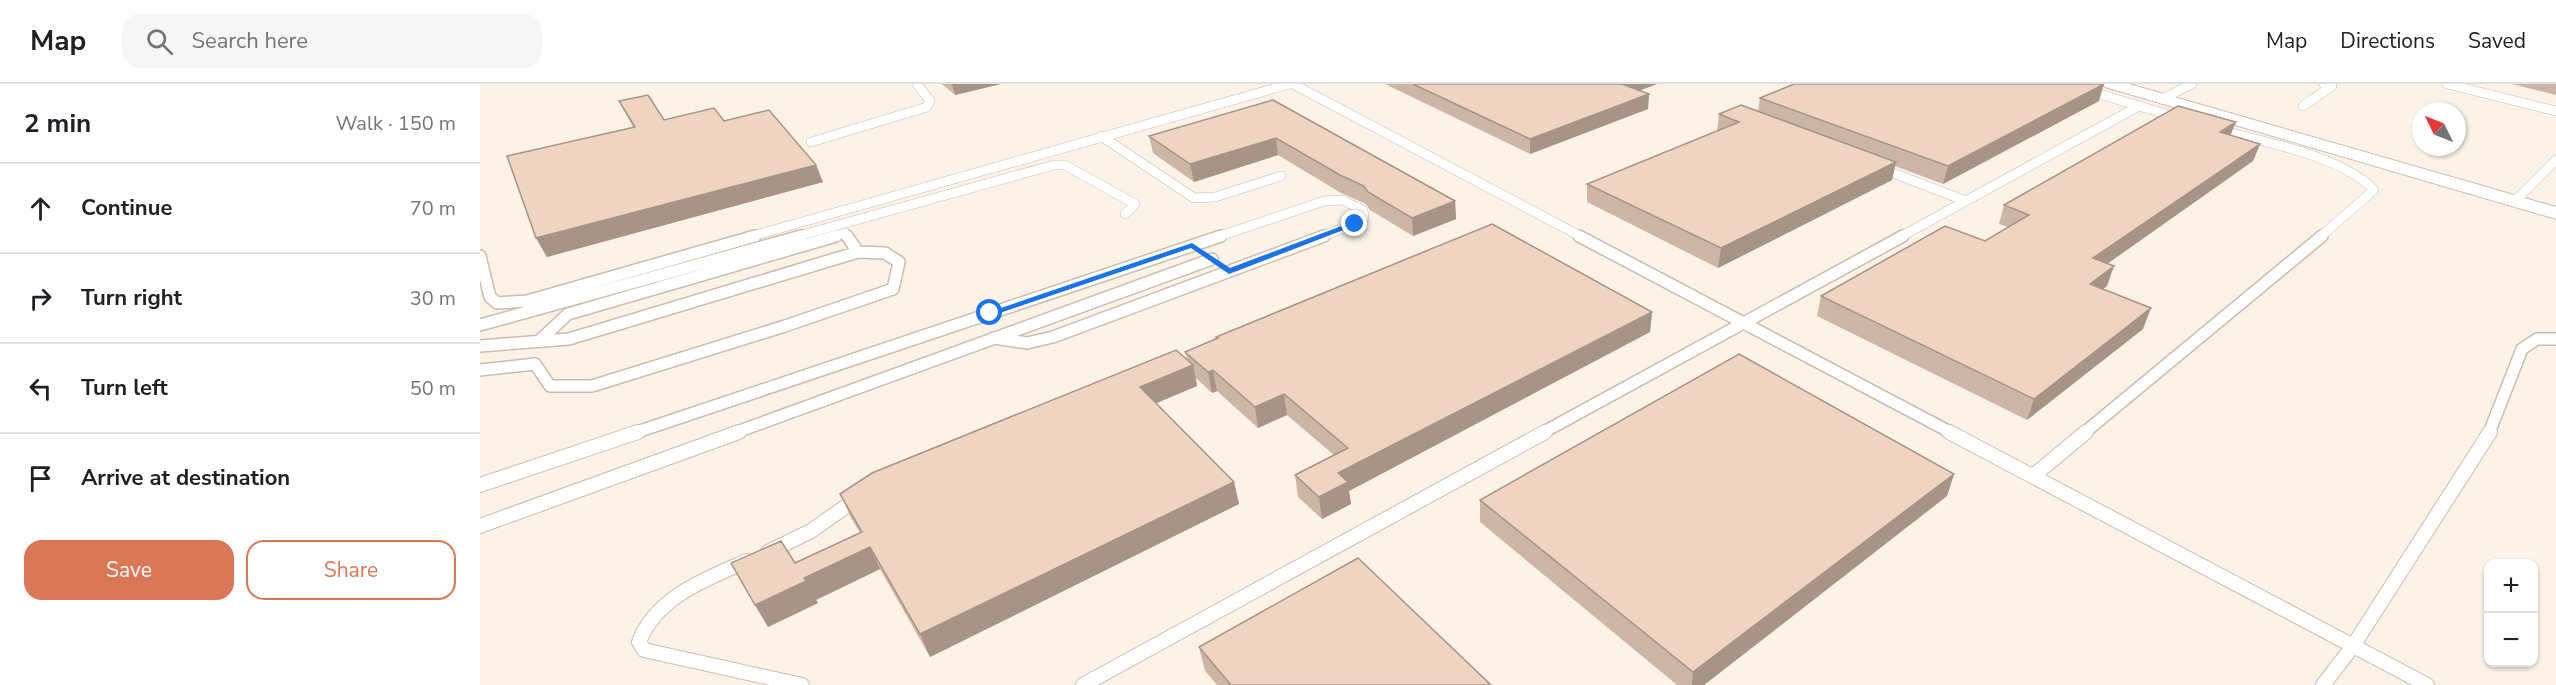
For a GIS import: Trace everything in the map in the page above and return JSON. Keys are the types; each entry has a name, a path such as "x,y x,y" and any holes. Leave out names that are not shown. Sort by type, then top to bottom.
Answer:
{"street":[{"path":"2111,84 2556,213"}],"lane":[{"path":"811,142 927,107 930,101 917,84"},
{"path":"480,256 490,297 496,303 527,301 1101,136 1291,84 2427,685"},
{"path":"2066,84 2183,119"},
{"path":"2162,99 2192,84"},
{"path":"2303,106 2332,86 2324,84"},
{"path":"2447,84 2556,111"},
{"path":"1083,685 2139,106"},
{"path":"2033,476 2374,190 2371,183 2341,166 2205,126"},
{"path":"1101,136 1194,198 1215,197 1281,176"},
{"path":"2515,201 2555,162"},
{"path":"1868,164 1966,201"},
{"path":"480,326 1031,169 1054,165 1065,165 1135,204 1125,214"},
{"path":"480,485 1323,201 1342,200 1362,210 1364,218 1355,224 1040,341 1018,343 994,338"},
{"path":"539,341 568,314 845,233 858,252"},
{"path":"1192,245 1229,271"},
{"path":"480,346 569,339 858,252 885,254 899,262 893,289 785,326 592,386 550,386 535,364 480,370"},
{"path":"480,526 1212,259"},
{"path":"990,313 1009,333"},
{"path":"2323,685 2353,646 2488,437 2522,349 2529,342 2540,338 2556,339"},
{"path":"802,685 644,650 639,642 641,632 657,612 689,588 712,575 783,546 811,531 866,493"}],"building":[{"path":"1413,84 1622,84 1649,94 1530,139"},
{"path":"1794,84 2104,84 1948,166 1760,98"},
{"path":"648,95 664,120 714,108 724,121 769,110 816,165 536,238 507,156 635,127 619,101"},
{"path":"1273,100 1455,201 1412,218 1368,192 1364,186 1340,175 1276,138 1190,164 1149,136"},
{"path":"1741,105 1896,162 1721,248 1587,184 1739,122 1719,114"},
{"path":"2178,106 2236,122 2220,132 2260,144 2093,258 2114,266 2090,284 2151,308 2034,399 1821,296 1945,226 1985,241 2029,215 2004,205"},
{"path":"1492,224 1652,312 1338,473 1348,482 1319,497 1295,475 1348,448 1284,394 1255,407 1213,370 1208,372 1185,352 1218,338 1216,337"},
{"path":"1176,350 1193,365 1140,387 1234,482 920,634 870,547 804,578 806,581 755,605 731,563 781,541 795,563 862,532 840,494 872,473"},
{"path":"1739,354 1954,474 1693,672 1480,500"},
{"path":"1358,558 1491,685 1231,685 1199,647"}],"route":[{"path":"990,313 1192,245 1229,271 1355,224"}]}
